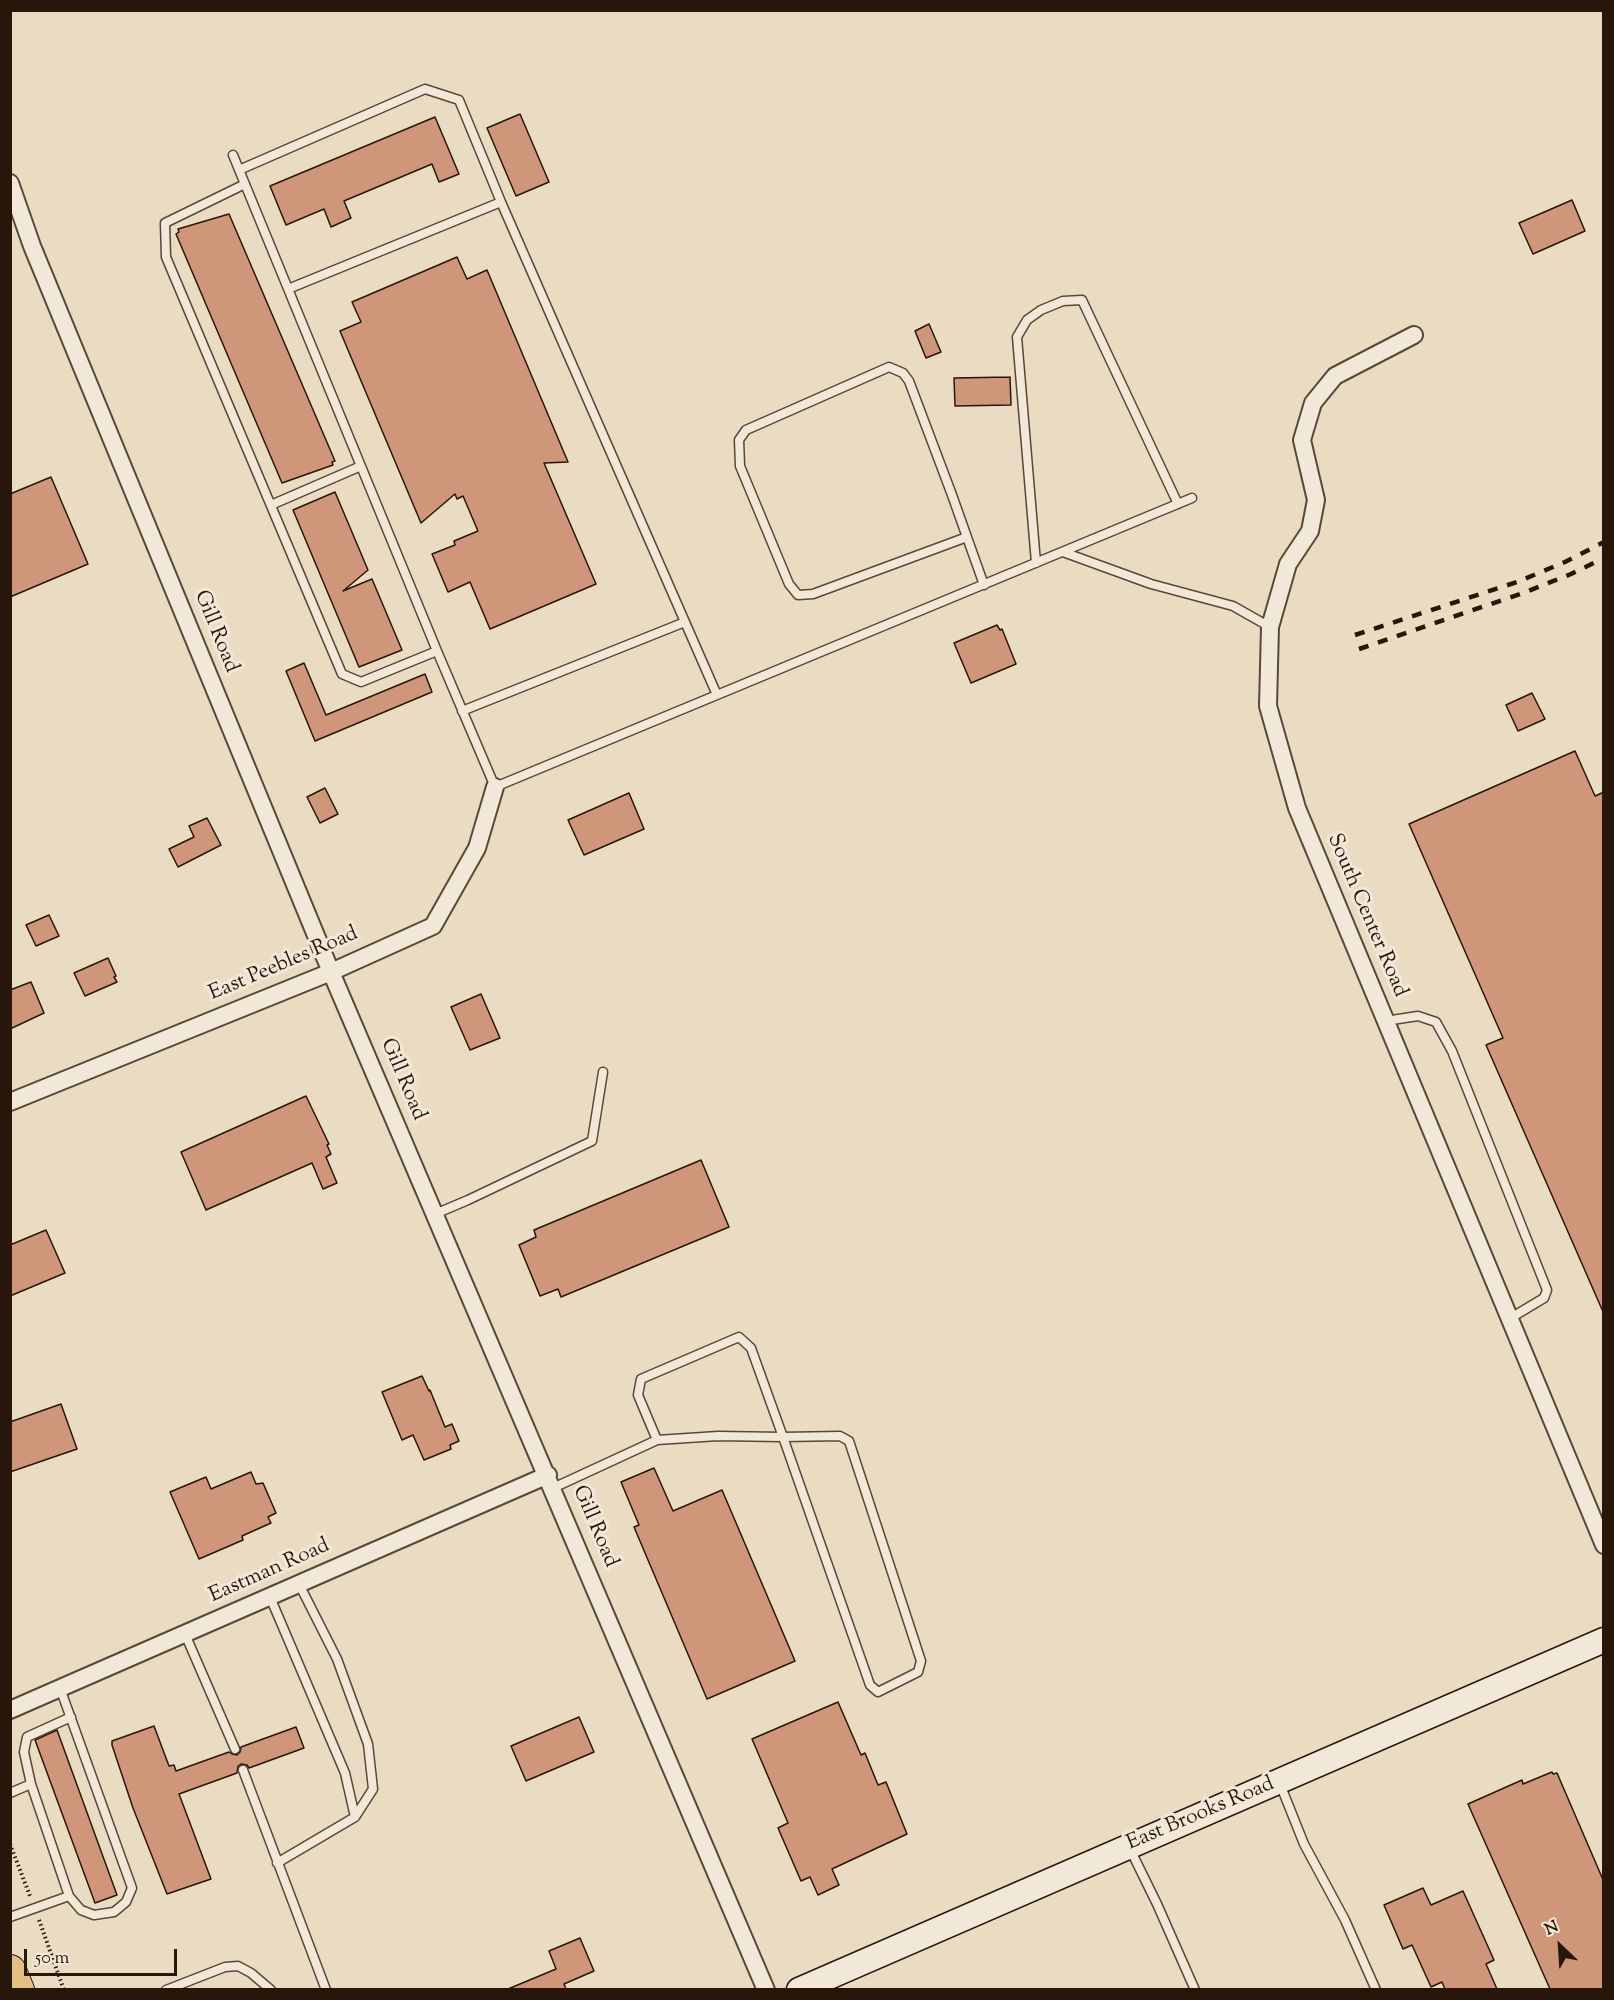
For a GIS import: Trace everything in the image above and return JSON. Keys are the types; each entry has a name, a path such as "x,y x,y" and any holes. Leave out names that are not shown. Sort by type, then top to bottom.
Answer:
{"highway":[{"path":"10,1971 18,1989"}],"main road":[{"name":"East Brooks Road","path":"799,1989 1604,1640"}],"street":[{"name":"Gill Road","path":"10,183 32,246 331,972 766,1989"},
{"name":"South Center Road","path":"1414,335 1335,376 1313,403 1302,440 1316,500 1310,531 1288,564 1270,627 1268,706 1297,808 1604,1545"},
{"name":"East Peebles Road","path":"10,1102 331,972 433,926 477,848 495,787"},
{"name":"Eastman Road","path":"10,1710 299,1584 550,1482"}],"lane":[{"path":"239,170 425,89 459,100 501,202 717,695"},
{"path":"234,155 495,787 1192,498"},
{"path":"245,184 165,223 166,257 342,674 361,682 437,651"},
{"path":"288,289 501,202"},
{"path":"1036,563 1017,337 1027,320 1041,310 1063,301 1082,300 1178,504"},
{"path":"967,537 813,594 798,595 789,584 741,466 739,440 746,430 889,367 903,373 913,390 967,537 984,585"},
{"path":"271,505 361,466"},
{"path":"1063,552 1151,584 1233,606 1270,627"},
{"path":"462,711 685,622"},
{"path":"1385,1021 1418,1016 1436,1022 1452,1051 1547,1290 1544,1298 1509,1319"},
{"path":"435,1214 592,1141 603,1072"},
{"path":"550,1482 657,1440 718,1436 783,1437 840,1436 849,1441 921,1661 918,1672 878,1692 870,1685 783,1437 751,1348 739,1337 641,1379 638,1395 657,1440"},
{"path":"277,1863 355,1817 372,1789 368,1744 337,1659 299,1584"},
{"path":"270,1597 345,1773 355,1817"},
{"path":"185,1634 235,1749"},
{"path":"60,1688 71,1717 132,1888 126,1902 114,1912 94,1915 81,1910 69,1896 31,1784 24,1752 27,1737 71,1717"},
{"path":"243,1770 326,1989"},
{"path":"1278,1781 1304,1844 1345,1920 1376,1989"},
{"path":"10,1793 31,1784"},
{"path":"1129,1846 1195,1989"},
{"path":"10,1917 69,1896"},
{"path":"166,1989 225,1967 238,1966 271,1989"}],"building":[{"path":"520,114 549,182 516,196 487,128"},
{"path":"435,117 459,174 439,182 432,164 344,201 351,218 331,227 324,209 286,225 270,186"},
{"path":"1572,200 1585,231 1533,254 1519,223"},
{"path":"229,214 335,461 332,462 333,465 282,483 176,234 179,232 178,229"},
{"path":"457,257 467,279 487,270 568,462 544,463 596,584 490,629 470,582 448,592 432,554 455,545 454,541 478,531 463,496 457,499 455,494 421,523 340,331 361,322 352,302"},
{"path":"929,324 941,352 926,358 915,331"},
{"path":"1010,377 1011,405 955,406 954,378"},
{"path":"51,477 88,564 10,597 10,494"},
{"path":"335,492 368,570 343,591 372,579 402,650 359,667 293,510"},
{"path":"997,625 1000,630 1002,629 1016,664 971,683 954,643"},
{"path":"304,663 326,715 425,674 432,692 315,741 286,671"},
{"path":"1532,693 1545,719 1518,731 1506,705"},
{"path":"1575,751 1595,796 1604,792 1604,1314 1486,1045 1503,1038 1409,824"},
{"path":"325,788 338,814 320,823 307,797"},
{"path":"629,793 644,829 584,855 568,820"},
{"path":"207,818 221,845 178,867 169,849 194,837 189,826"},
{"path":"49,915 59,936 36,946 26,925"},
{"path":"108,958 117,982 85,996 74,973"},
{"path":"31,982 44,1013 10,1029 10,990"},
{"path":"481,994 500,1038 470,1050 451,1007"},
{"path":"306,1096 329,1144 327,1145 331,1154 326,1157 337,1183 323,1189 312,1163 206,1210 181,1152"},
{"path":"701,1160 729,1227 561,1297 558,1289 540,1296 519,1245 536,1237 534,1230"},
{"path":"46,1230 65,1273 10,1296 10,1245"},
{"path":"422,1376 445,1427 452,1424 459,1441 450,1445 451,1449 424,1460 413,1435 402,1440 382,1392"},
{"path":"61,1404 77,1449 10,1472 10,1422"},
{"path":"654,1468 673,1511 722,1490 795,1661 707,1699 634,1527 639,1525 621,1482"},
{"path":"251,1472 256,1484 263,1483 276,1513 268,1517 271,1523 242,1536 243,1540 199,1559 170,1492 206,1477 211,1489"},
{"path":"838,1702 861,1755 865,1753 878,1785 886,1782 907,1834 832,1869 839,1885 818,1895 810,1877 801,1881 778,1828 788,1823 752,1739"},
{"path":"579,1717 594,1752 526,1781 511,1746"},
{"path":"154,1726 169,1766 174,1765 176,1771 229,1752 237,1755 241,1747 296,1727 304,1748 249,1768 241,1764 238,1766 237,1773 179,1794 211,1879 167,1894 133,1808 112,1745 112,1741"},
{"path":"57,1730 117,1895 95,1903 35,1740"},
{"path":"1552,1772 1557,1773 1604,1882 1604,1989 1550,1989 1468,1804 1522,1780 1523,1784"},
{"path":"1423,1888 1431,1905 1463,1891 1494,1960 1486,1964 1497,1989 1445,1989 1442,1982 1431,1987 1412,1945 1403,1949 1384,1905"},
{"path":"580,1938 594,1971 564,1984 566,1989 508,1989 556,1969 549,1951"}],"railway":[{"path":"1355,635 1517,582 1565,562 1604,542"},
{"path":"1359,649 1523,593 1604,558"}]}
